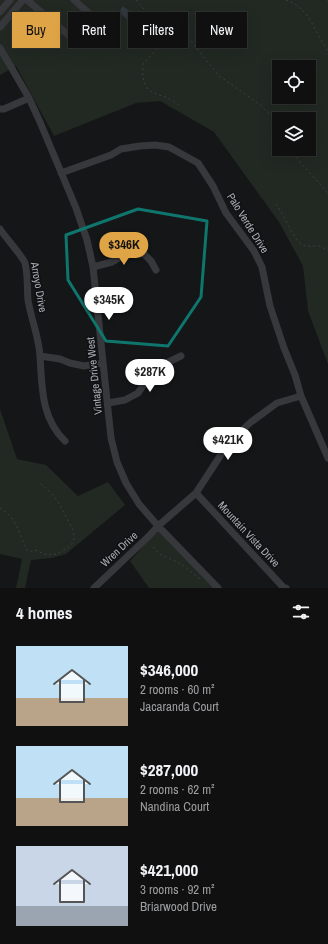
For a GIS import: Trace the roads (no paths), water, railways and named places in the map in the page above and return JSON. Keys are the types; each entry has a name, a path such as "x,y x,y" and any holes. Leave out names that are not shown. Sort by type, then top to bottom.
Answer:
{"street":[{"path":"0,12 10,0"},
{"path":"0,28 23,0"},
{"path":"27,0 42,12"},
{"path":"60,28 72,38 91,15 74,0"},
{"name":"Vintage Drive West","path":"0,48 29,98 61,173 87,240 93,267 111,438 117,462 126,483 139,504 158,526 218,588"},
{"path":"0,109 4,109 29,98"},
{"name":"Palo Verde Drive","path":"61,173 111,155 121,149 140,146 155,145 169,147 198,163 213,186 226,213 254,251 262,268 270,306 302,396 328,458"},
{"name":"Arroyo Drive","path":"0,229 25,262 28,299 40,356 40,374 48,418 56,433 65,441"},
{"path":"93,267 112,262 130,252 144,254 151,261 156,270"},
{"path":"40,356 60,359 84,366 103,363"},
{"path":"108,403 125,400 138,393 152,372 180,356"},
{"name":"Wren Drive","path":"94,588 158,526 196,493 224,450 251,422 277,403 302,396"},
{"name":"Mountain Vista Drive","path":"196,493 283,587 286,588"}]}
